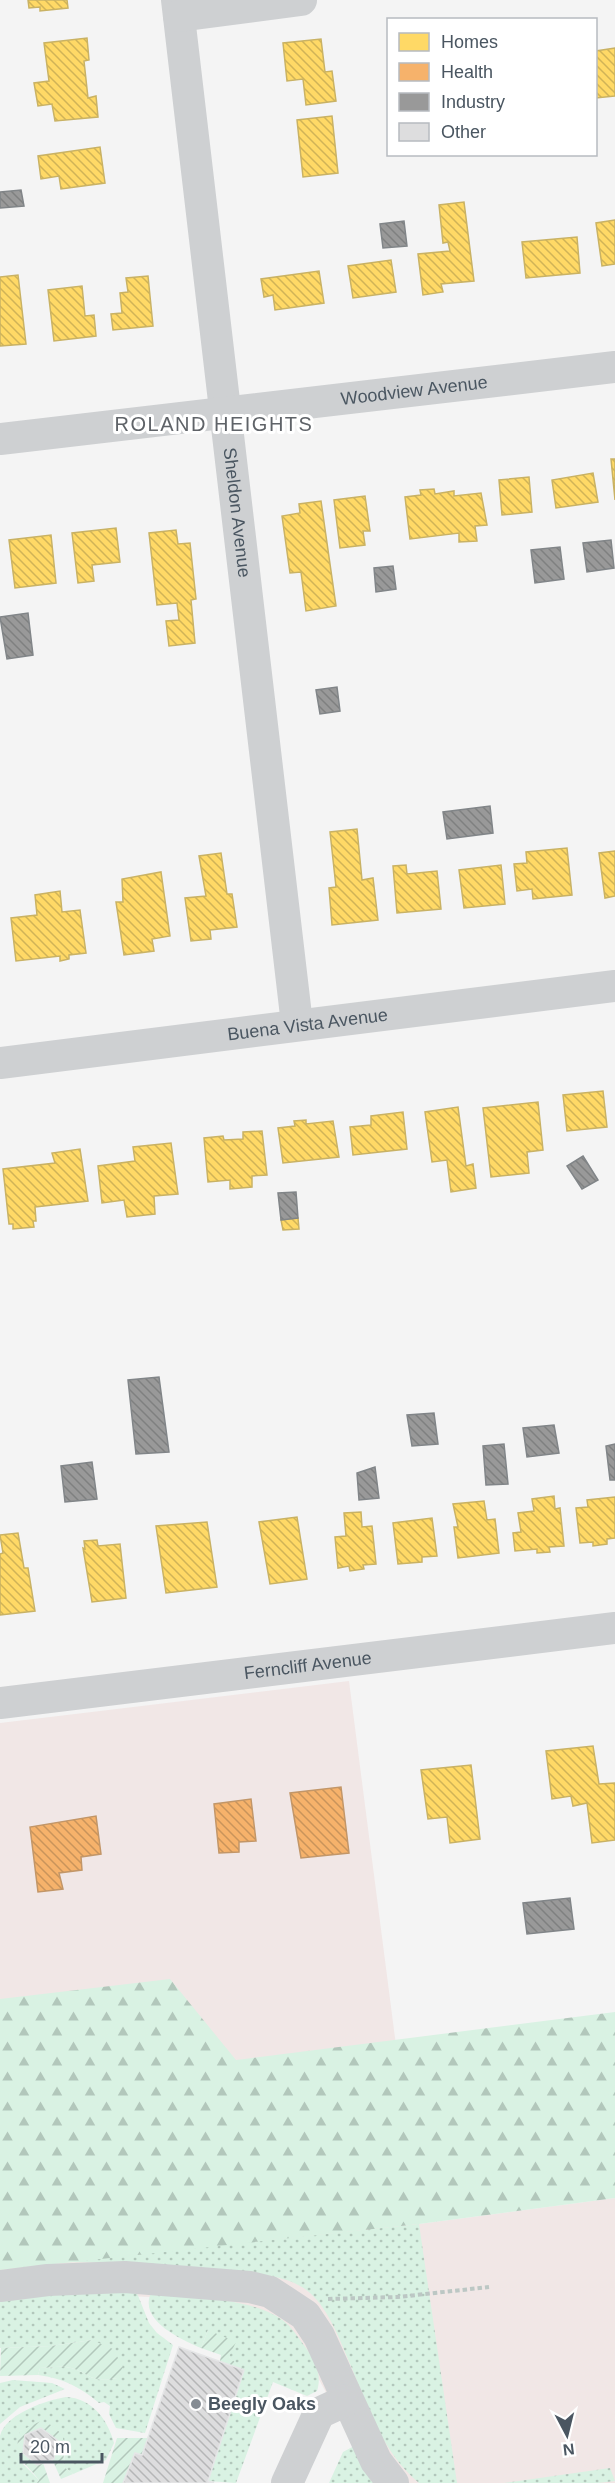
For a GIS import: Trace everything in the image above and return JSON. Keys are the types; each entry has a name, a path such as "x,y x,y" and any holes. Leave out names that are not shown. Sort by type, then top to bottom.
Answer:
{"street":[{"path":"178,8 301,0"},
{"name":"Sheldon Avenue","path":"178,8 297,1024"},
{"name":"Woodview Avenue","path":"0,439 615,367"},
{"name":"Buena Vista Avenue","path":"0,1063 297,1024 615,986"},
{"name":"Ferncliff Avenue","path":"0,1703 615,1628"},
{"path":"0,2286 48,2280 125,2277 250,2287 270,2292 305,2315 319,2336 376,2461 393,2483"},
{"path":"287,2483 319,2413 347,2400"}],"path":[{"path":"296,2308 317,2299 398,2297 489,2287"}],"shaded area":[{"path":"349,1681 419,2224 615,2198 615,2483 374,2483 305,2353 213,2300 84,2294 0,2306 0,1723"}],"green space":[{"path":"170,1979 236,2060 615,2012 615,2198 419,2224 0,2270 0,1999"},
{"path":"419,2224 457,2483 419,2483 406,2471 386,2444 370,2414 338,2335 327,2314 313,2296 295,2283 244,2272 135,2264 62,2262"},
{"path":"83,2292 137,2293 149,2323 157,2333 173,2345 145,2433 116,2428 109,2414 110,2406 104,2402 99,2403 71,2384 38,2375 40,2368 62,2367 72,2368 100,2380 117,2378 92,2340 51,2346 0,2348 0,2300"},
{"path":"151,2293 202,2297 258,2308 286,2323 310,2353 315,2364 319,2380 317,2391 307,2396 273,2382 236,2483 208,2481 244,2371 229,2357 208,2330 201,2348 164,2328 151,2312 149,2303"},
{"path":"208,2330 236,2342 229,2357 244,2370 220,2361 221,2355 201,2348"},
{"path":"92,2340 113,2349 123,2367 117,2378 100,2380 72,2368 62,2367 40,2368 38,2375 0,2376 1,2348 51,2346"},
{"path":"13,2380 52,2383 65,2389 20,2407 0,2424 0,2383"},
{"path":"66,2397 84,2401 98,2412 108,2426 114,2443 106,2460 73,2474 64,2467 65,2442 51,2425 20,2431 20,2461 39,2480 37,2483 0,2483 0,2436 3,2428 28,2409"},
{"path":"41,2421 51,2425 63,2435 64,2467 73,2474 61,2479 52,2459 57,2440 41,2428 25,2435 23,2453 37,2465 43,2463 50,2483 37,2483 39,2480 21,2459 17,2448 20,2431"},
{"path":"117,2438 148,2438 142,2455 135,2453 123,2483 103,2483"},
{"path":"354,2446 374,2483 329,2483 343,2452"},
{"path":"610,2468 615,2481 504,2483"}],"building: Homes":[{"path":"28,0 67,0 68,8 40,11 40,7 29,8"},
{"path":"87,38 89,60 84,61 88,98 96,96 98,117 55,121 52,104 38,106 34,83 49,81 44,43"},
{"path":"321,39 325,72 332,71 336,101 306,105 303,79 287,81 283,43"},
{"path":"615,48 615,96 597,98 597,51"},
{"path":"332,116 338,173 303,177 297,120"},
{"path":"100,147 105,183 61,189 59,176 41,179 38,156"},
{"path":"464,202 474,281 441,284 443,292 423,295 418,254 450,251 448,242 443,243 439,205"},
{"path":"615,220 615,264 602,266 596,223"},
{"path":"577,237 580,273 526,278 522,242"},
{"path":"391,260 396,292 353,298 348,266"},
{"path":"319,271 324,303 275,310 273,295 264,297 261,279"},
{"path":"18,275 26,344 0,346 0,277"},
{"path":"148,276 153,326 113,330 111,314 122,313 120,293 128,292 126,278"},
{"path":"82,286 85,316 94,315 96,336 54,341 48,290"},
{"path":"611,459 615,459 615,500"},
{"path":"593,473 598,502 556,508 552,480"},
{"path":"529,477 532,512 502,515 499,480"},
{"path":"434,489 435,494 454,491 454,496 481,493 487,525 475,526 477,541 459,542 459,533 410,539 405,497 421,495 420,490"},
{"path":"365,496 370,531 363,531 365,545 340,548 334,500"},
{"path":"321,501 336,606 306,611 301,572 290,573 282,516 300,513 299,504"},
{"path":"116,528 120,562 92,565 94,581 78,583 72,533"},
{"path":"176,530 178,544 190,543 196,599 191,600 195,643 169,646 166,621 179,620 177,603 157,605 149,533"},
{"path":"51,535 56,583 15,588 9,540"},
{"path":"357,829 362,880 373,878 378,920 332,925 329,888 336,887 330,832"},
{"path":"567,848 572,895 533,899 532,889 517,891 514,864 527,863 526,852"},
{"path":"615,851 615,896 605,898 599,853"},
{"path":"221,853 227,894 232,894 237,927 210,930 211,939 191,941 185,898 206,896 199,856"},
{"path":"406,865 407,874 437,871 441,909 397,913 393,866"},
{"path":"501,865 505,904 464,908 459,870"},
{"path":"161,872 170,936 152,939 154,951 124,955 116,902 123,902 122,879"},
{"path":"60,891 62,912 80,910 86,953 69,955 69,959 60,961 60,956 16,961 11,918 37,915 35,895"},
{"path":"603,1091 607,1127 567,1131 563,1095"},
{"path":"538,1102 543,1150 527,1152 529,1173 491,1177 483,1108"},
{"path":"458,1107 466,1166 473,1164 476,1188 451,1192 447,1160 432,1162 425,1112"},
{"path":"403,1112 407,1149 353,1155 350,1127 371,1125 371,1116"},
{"path":"306,1120 306,1124 333,1121 339,1157 283,1163 278,1128 295,1126 294,1121"},
{"path":"262,1131 267,1175 252,1176 252,1187 230,1189 230,1180 208,1182 204,1138 223,1136 224,1140 243,1139 243,1132"},
{"path":"171,1143 178,1194 154,1196 155,1214 127,1217 124,1200 102,1203 98,1166 135,1161 133,1147"},
{"path":"80,1149 88,1201 35,1207 34,1227 13,1229 13,1224 9,1224 3,1169 55,1163 52,1153"},
{"path":"298,1218 299,1229 283,1230 281,1220"},
{"path":"554,1496 555,1509 560,1508 564,1546 549,1547 550,1552 537,1553 537,1549 515,1551 513,1533 521,1532 518,1513 534,1511 532,1499"},
{"path":"615,1497 615,1538 607,1539 607,1544 593,1546 593,1542 580,1543 576,1508 588,1507 587,1500"},
{"path":"484,1501 487,1520 495,1519 499,1553 458,1558 454,1527 458,1527 453,1504"},
{"path":"361,1512 362,1527 372,1526 376,1564 363,1565 364,1569 350,1571 349,1566 338,1568 335,1537 346,1536 344,1513"},
{"path":"297,1517 307,1579 270,1584 259,1522"},
{"path":"432,1518 437,1556 422,1557 422,1562 398,1564 393,1523"},
{"path":"207,1522 217,1587 166,1593 156,1526"},
{"path":"18,1533 24,1568 28,1568 35,1611 0,1615 0,1554 3,1553 0,1535"},
{"path":"97,1540 98,1546 120,1544 126,1598 92,1602 83,1548 85,1549 84,1541"},
{"path":"593,1746 599,1784 615,1783 615,1840 592,1843 587,1803 573,1806 571,1796 552,1799 546,1751"},
{"path":"471,1765 480,1839 450,1843 447,1817 428,1819 421,1770"}],"building: Health":[{"path":"341,1787 349,1853 301,1858 290,1793"},
{"path":"251,1799 256,1841 239,1842 239,1852 219,1853 214,1804"},
{"path":"96,1816 101,1854 81,1857 82,1870 59,1873 63,1889 38,1892 30,1827"}],"building: Industry":[{"path":"21,190 24,206 0,208 0,192"},
{"path":"404,221 407,246 383,248 380,224"},
{"path":"611,540 614,568 587,572 583,543"},
{"path":"560,547 564,579 535,583 531,550"},
{"path":"393,566 396,589 376,592 374,568"},
{"path":"28,613 33,655 7,659 0,617"},
{"path":"337,687 340,711 320,714 316,690"},
{"path":"490,806 493,833 447,839 443,812"},
{"path":"583,1156 598,1180 582,1189 567,1166"},
{"path":"296,1192 298,1218 281,1220 278,1193"},
{"path":"159,1377 169,1452 136,1454 128,1380"},
{"path":"434,1413 438,1444 412,1446 407,1415"},
{"path":"554,1425 559,1453 527,1457 523,1428"},
{"path":"504,1444 508,1484 486,1485 483,1446"},
{"path":"615,1444 615,1480 610,1480 606,1446"},
{"path":"92,1462 97,1499 65,1502 61,1466"},
{"path":"375,1467 379,1498 359,1500 357,1473"},
{"path":"570,1898 574,1929 527,1934 523,1903"}],"building: Other":[{"name":"Beegly Oaks","path":"179,2347 244,2370 208,2481 214,2483 123,2483 135,2453 142,2455"},
{"path":"41,2428 57,2440 54,2459 37,2465 23,2453 25,2435"}],"place":[{"name":"Beegly Oaks","path":"196,2404"}],"district":[{"name":"ROLAND HEIGHTS","path":"214,424"}]}
